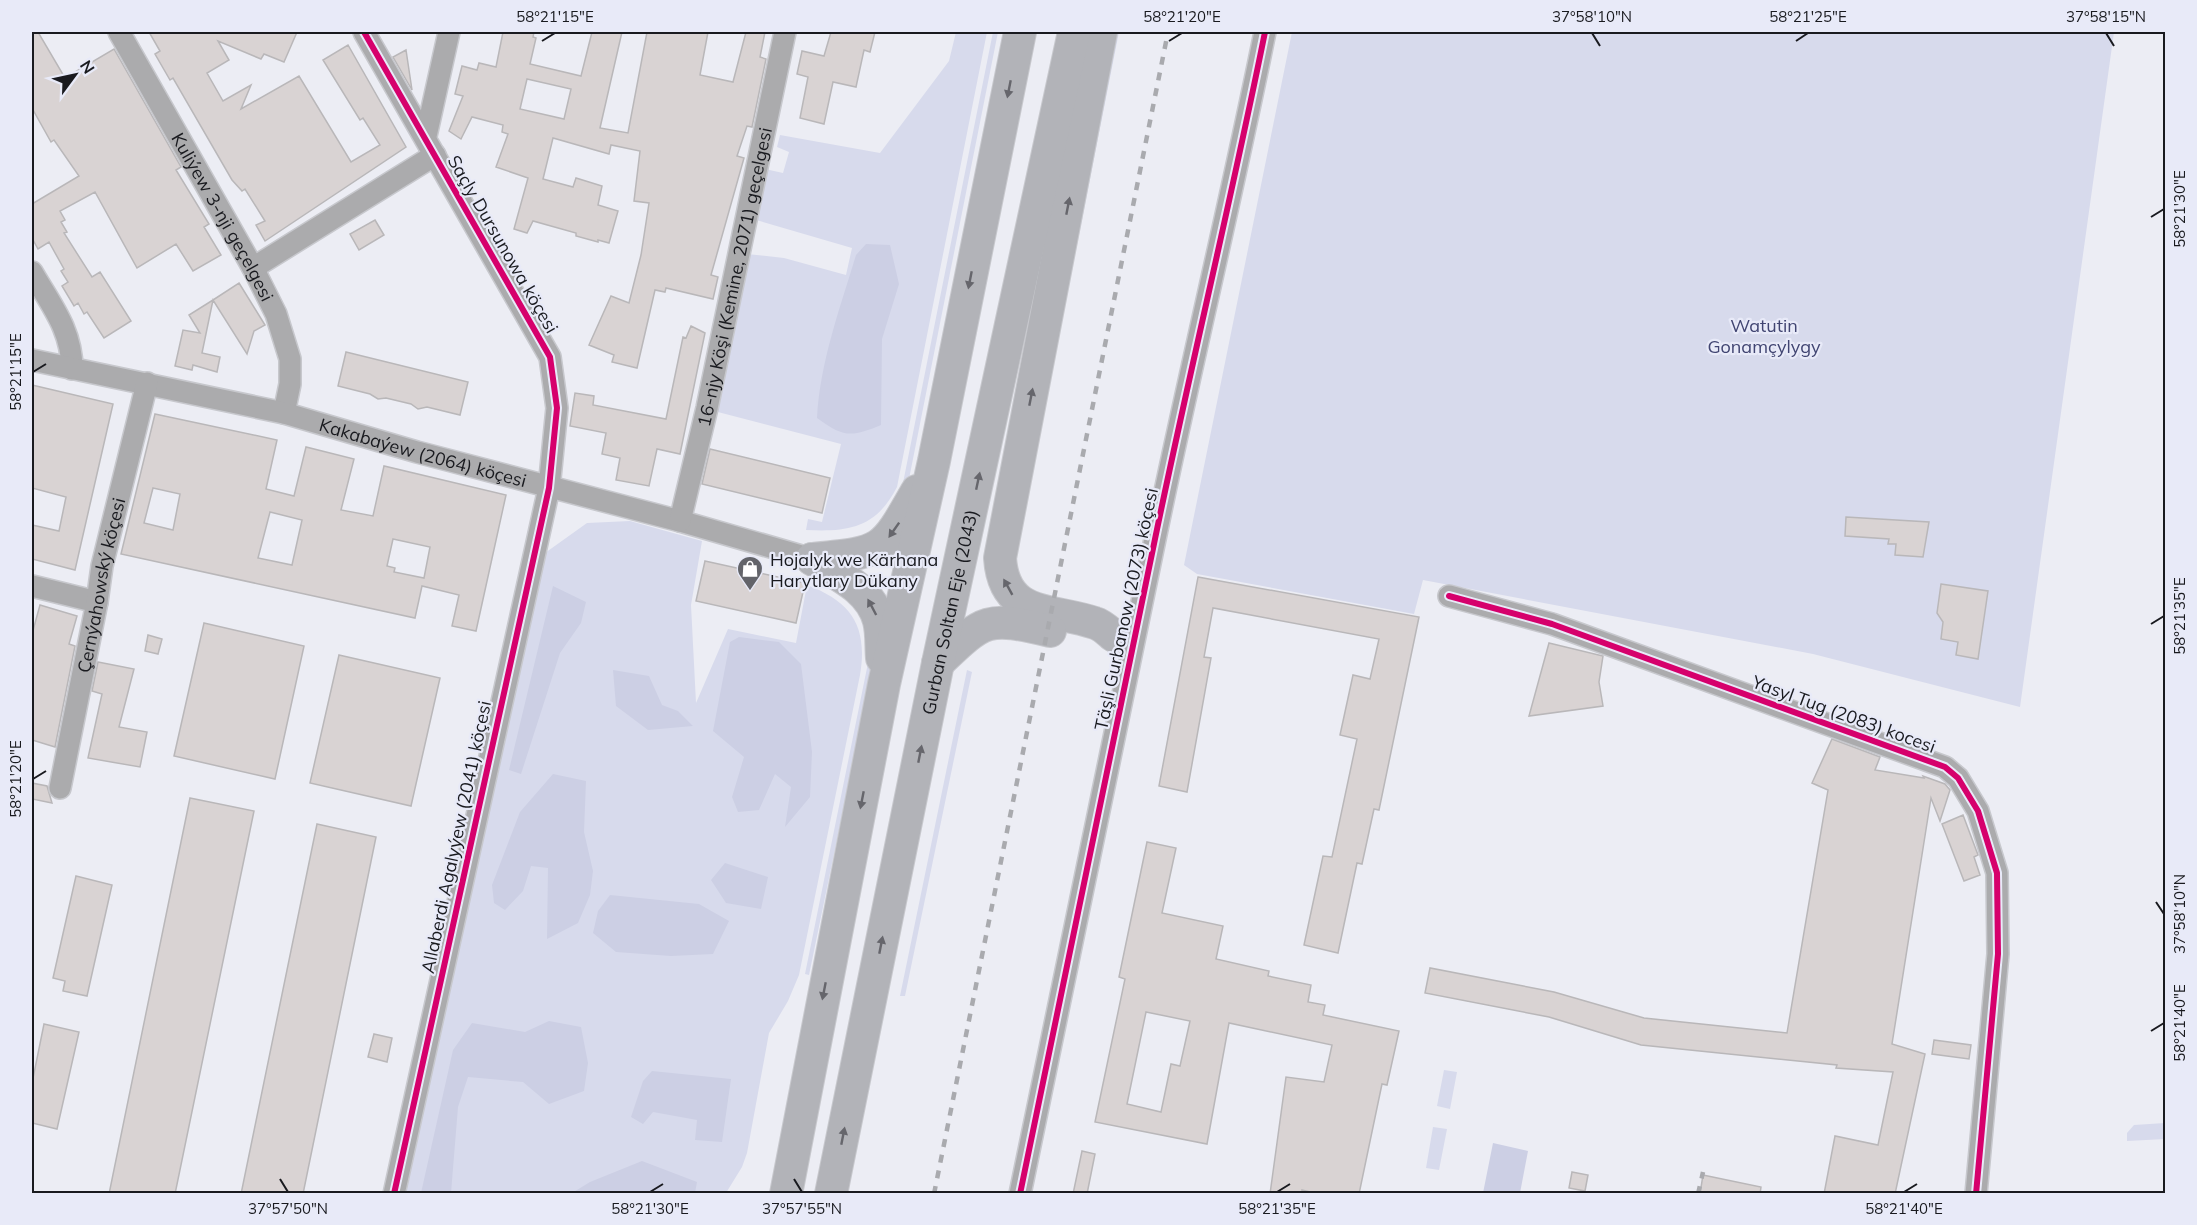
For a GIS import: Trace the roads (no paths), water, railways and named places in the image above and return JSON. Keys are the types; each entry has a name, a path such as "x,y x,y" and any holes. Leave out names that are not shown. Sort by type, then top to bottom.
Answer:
{"highway":[{"path":"786,1194 884,684 934,461 1020,32"},
{"name":"Gurban Soltan Eje (2043)","path":"831,1194 939,663 1074,32"},
{"path":"1101,32 1000,558 1001,574 1007,589 1016,600 1032,608 1097,623 1125,639"},
{"path":"812,559 862,554 882,545 896,528 934,461"},
{"path":"812,559 857,587 870,601 879,621 884,684"},
{"path":"939,663 964,638 986,624 1007,621 1094,641 1125,639"}],"street":[{"name":"Kuliýew 3-nji geçelgesi","path":"119,32 253,268 276,314 290,359 290,384 284,413"},
{"name":"Saçly Dursunowa köçesi","path":"364,32 426,136 550,357 557,408 549,488"},
{"path":"426,136 449,32"},
{"name":"16-njy Köşi (Kemine, 2071) geçelgesi","path":"680,521 707,408 785,32"},
{"name":"Täşli Gurbanow (2073) köçesi","path":"1020,1194 1094,824 1125,639 1155,539 1265,32"},
{"path":"253,268 435,155"},
{"path":"32,272 67,333 72,347 72,369"},
{"name":"Kakabaýew (2064) köçesi","path":"32,360 284,413 812,559"},
{"name":"Çernýahowský köçesi","path":"60,788 102,566 147,383"},
{"name":"Allaberdi Agalyýew (2041) köçesi","path":"394,1194 549,488"},
{"path":"32,586 97,602"},
{"name":"Yasyl Tug (2083) kocesi","path":"1449,596 1552,624 1945,768 1958,778 1978,811 1997,873 1998,954 1976,1194"}],"railway":[{"path":"934,1194 1168,32"},
{"path":"1698,1194 1703,1172"}],"place":[{"name":"Hojalyk we Kärhana Harytlary Dükany","path":"750,592"}],"park label":[{"name":"Watutin Gonamçylygy","path":"1764,335"}]}
